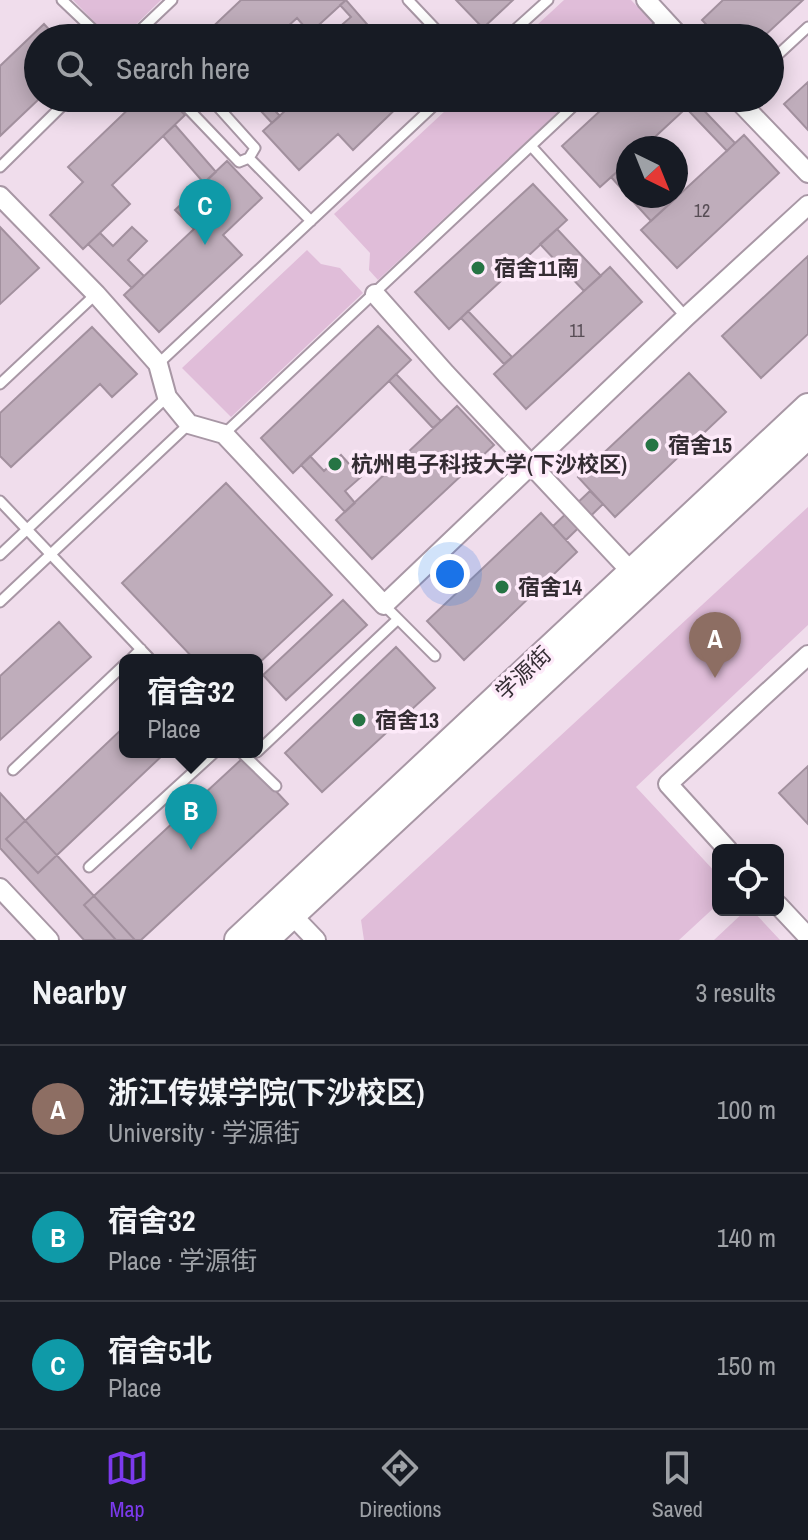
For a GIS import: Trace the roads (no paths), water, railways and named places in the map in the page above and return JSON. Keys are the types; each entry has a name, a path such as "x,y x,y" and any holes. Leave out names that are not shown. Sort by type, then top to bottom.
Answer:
{"main road":[{"name":"学源街","path":"265,940 638,579 808,407"},
{"name":"学源街","path":"238,940 638,579 808,435"}],"street":[{"path":"646,0 669,24"},
{"path":"749,112 808,173"},
{"path":"0,196 96,294 158,364 167,397 189,424 224,434 384,605 808,205"},
{"path":"375,294 638,579"},
{"path":"723,844 668,784 808,655"},
{"path":"0,888 49,940"},
{"path":"784,911 808,937"},
{"path":"292,915 316,940"}],"lane":[{"path":"62,0 87,24"},
{"path":"147,24 172,0"},
{"path":"408,0 431,24"},
{"path":"521,24 548,0"},
{"path":"661,24 665,20"},
{"path":"784,49 808,27"},
{"path":"0,167 56,112"},
{"path":"191,112 239,162 249,158 255,148 223,112"},
{"path":"158,364 427,112"},
{"path":"224,434 567,112"},
{"path":"531,146 686,317"},
{"path":"249,158 311,221"},
{"path":"0,384 96,294"},
{"path":"0,555 167,397"},
{"path":"0,602 189,424"},
{"path":"0,501 146,654"},
{"path":"384,605 435,656"},
{"path":"263,743 398,619"},
{"path":"136,654 141,649"},
{"path":"13,770 119,670"},
{"path":"89,867 208,758"},
{"path":"254,758 276,786"}],"place":[{"name":"宿舍5北","path":"205,245"},
{"name":"宿舍11南","path":"478,268"},
{"name":"宿舍15","path":"652,445"},
{"name":"杭州电子科技大学(下沙校区)","path":"335,464"},
{"name":"宿舍14","path":"502,587"},
{"name":"浙江传媒学院(下沙校区)","path":"715,678"},
{"name":"宿舍13","path":"359,720"},
{"name":"宿舍32","path":"191,850"}]}
